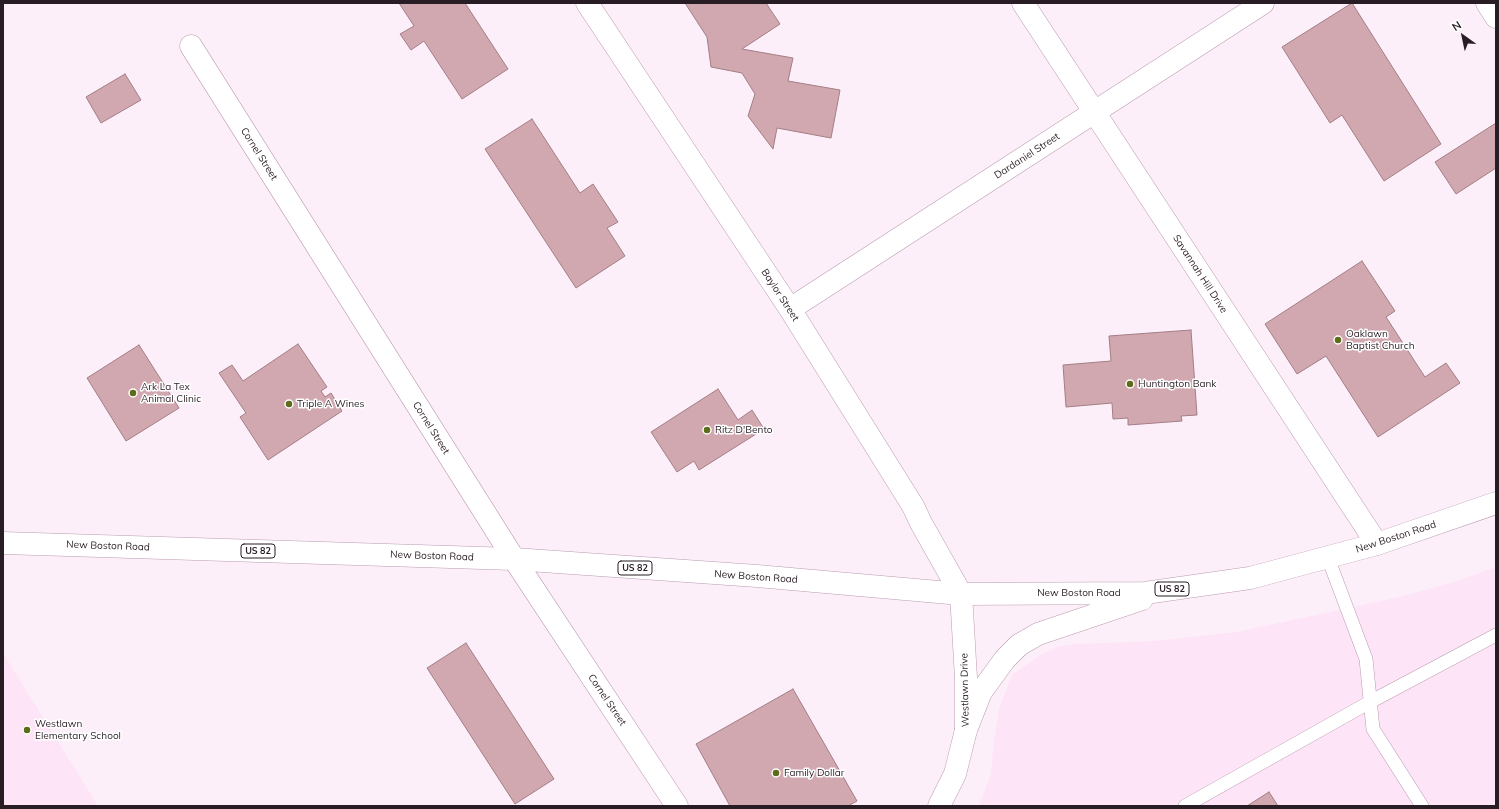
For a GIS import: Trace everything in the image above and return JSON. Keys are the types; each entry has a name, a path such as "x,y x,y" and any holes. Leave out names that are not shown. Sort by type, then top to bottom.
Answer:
{"street":[{"name":"Baylor Street","path":"587,3 790,309 913,506 961,594"},
{"name":"Savannah Hill Drive","path":"1023,3 1377,544"},
{"name":"Dardaniel Street","path":"790,309 1263,3"},
{"path":"1487,3 1496,17"},
{"name":"Cornel Street","path":"191,46 514,559 677,806"},
{"name":"New Boston Road","path":"3,543 514,559 765,577 961,594 1146,593 1250,578 1328,558 1377,544 1496,503"},
{"path":"966,730 981,692 1005,659 1019,645 1038,634 1172,589"},
{"name":"Westlawn Drive","path":"940,806 955,774 966,730 966,678 961,594"}],"lane":[{"path":"1328,558 1366,659 1373,728 1422,806"},
{"path":"1185,806 1370,702 1496,635"}],"shaded area":[{"path":"1496,567 1496,806 979,806 991,773 994,739 999,709 1012,675 1039,656 1059,646 1155,641 1237,632 1391,599 1448,584"},
{"name":"Westlawn Elementary School","path":"3,653 98,806 3,806"}],"building":[{"path":"399,3 465,3 508,69 462,99 424,41 411,50 400,34 414,26"},
{"path":"685,3 766,3 780,24 742,49 793,58 788,81 840,90 831,138 777,128 773,149 748,116 755,94 742,73 711,67 707,37"},
{"path":"1352,3 1441,144 1384,181 1342,115 1330,123 1282,47"},
{"path":"125,74 141,100 101,123 86,97"},
{"path":"532,119 580,193 593,184 618,222 607,228 625,256 576,288 485,149"},
{"path":"1496,123 1496,168 1456,194 1435,162"},
{"name":"Oaklawn Baptist Church","path":"1362,261 1395,311 1386,317 1425,377 1446,363 1460,383 1378,437 1326,356 1297,374 1265,324"},
{"name":"Huntington Bank","path":"1191,330 1197,415 1181,416 1182,421 1128,425 1128,418 1113,419 1112,403 1066,407 1063,365 1111,361 1109,336"},
{"name":"Triple A Wines","path":"298,344 327,387 321,391 325,397 331,393 342,411 268,460 240,417 246,413 219,373 232,365 243,381"},
{"name":"Ark La Tex Animal Clinic","path":"139,345 179,408 126,441 87,378"},
{"name":"Ritz D'Bento","path":"718,389 738,420 752,410 764,429 699,470 694,461 677,472 651,432"},
{"path":"466,643 554,779 515,804 427,668"},
{"name":"Family Dollar","path":"793,689 857,801 848,806 730,806 696,744"},
{"path":"1269,792 1278,806 1247,806"}],"place":[{"name":"Oaklawn Baptist Church","path":"1338,340"},
{"name":"Huntington Bank","path":"1130,384"},
{"name":"Ark La Tex Animal Clinic","path":"133,393"},
{"name":"Triple A Wines","path":"289,404"},
{"name":"Ritz D'Bento","path":"707,430"},
{"name":"Westlawn Elementary School","path":"27,730"},
{"name":"Family Dollar","path":"776,773"}]}
